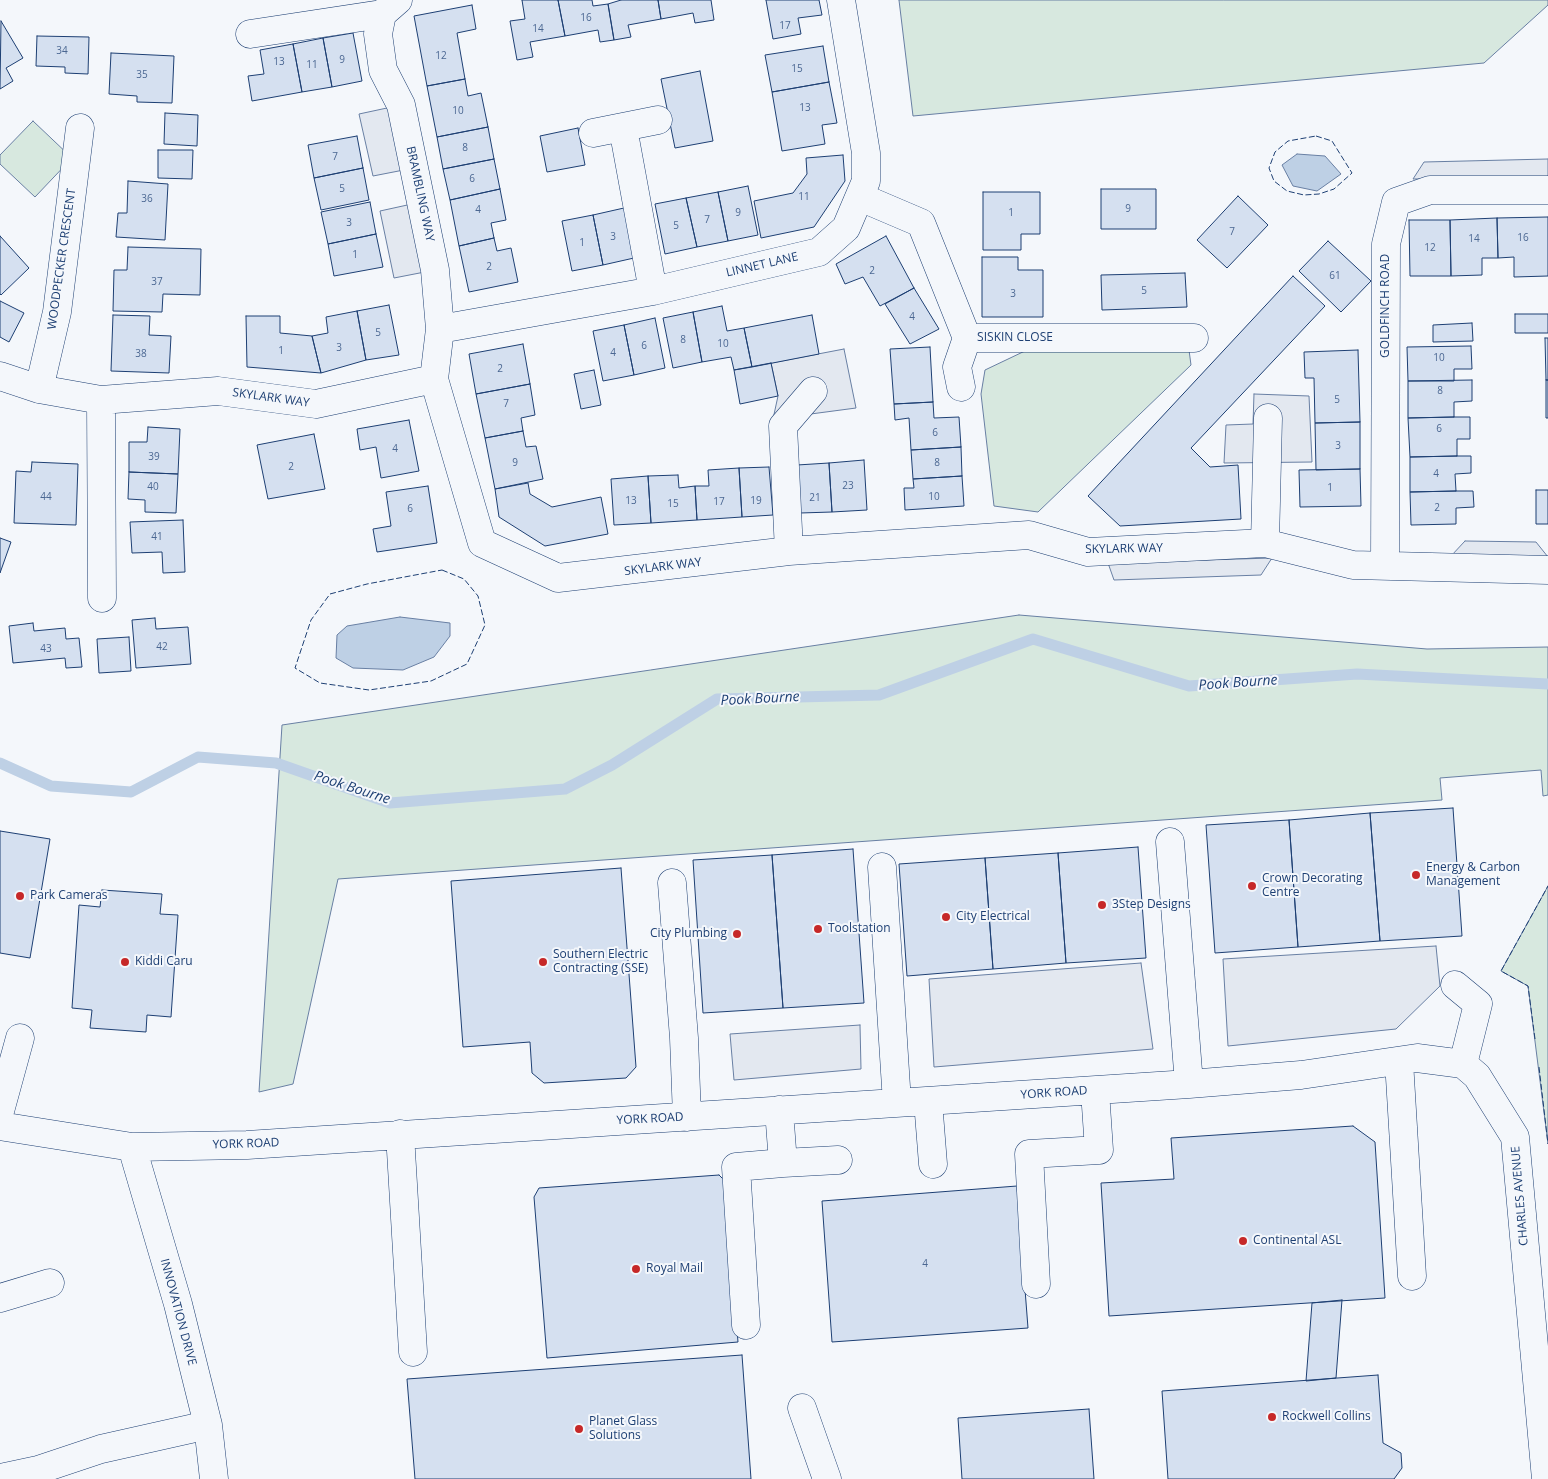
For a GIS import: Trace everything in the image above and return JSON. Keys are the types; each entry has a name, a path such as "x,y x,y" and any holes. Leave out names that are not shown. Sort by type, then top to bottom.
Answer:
{"street":[{"name":"LINNET LANE","path":"440,329 653,291 819,252 846,228 866,181 866,153 841,0"},
{"name":"BRAMBLING WAY","path":"250,34 390,7"},
{"name":"BRAMBLING WAY","path":"390,7 378,34 383,70 401,105 435,270 440,329 434,380"},
{"path":"593,133 658,120"},
{"name":"WOODPECKER CRESCENT","path":"39,389 57,312 80,128"},
{"path":"623,128 653,291"},
{"name":"GOLDFINCH ROAD","path":"1385,566 1386,244 1396,202 1430,190 1548,190"},
{"name":"SISKIN CLOSE","path":"860,197 921,223 967,338 1194,338"},
{"path":"961,387 957,366 967,338"},
{"path":"0,376 39,389 101,400 102,598"},
{"name":"SKYLARK WAY","path":"101,400 218,391 316,404 434,380 482,543 558,578 789,551 1030,535 1088,552 1265,543 1353,565 1385,566"},
{"path":"789,551 783,426 813,391"},
{"path":"1265,543 1268,418"},
{"path":"1385,566 1548,570"},
{"path":"1170,842 1188,1084"},
{"path":"882,867 897,1103"},
{"path":"672,882 684,1038 687,1117"},
{"path":"1412,1276 1399,1061 1417,1058 1463,1064 1478,1004 1455,985"},
{"path":"0,1111 20,1038"},
{"name":"YORK ROAD","path":"0,1126 132,1147 247,1145 1095,1091 1301,1074 1399,1061"},
{"name":"CHARLES AVENUE","path":"1463,1064 1477,1076 1515,1137 1546,1479"},
{"path":"1036,1284 1030,1154 1099,1150 1095,1091"},
{"path":"928,1101 933,1164"},
{"path":"779,1110 783,1163"},
{"path":"400,1134 413,1352"},
{"name":"INNOVATION DRIVE","path":"132,1147 178,1304 208,1424 214,1479"},
{"path":"746,1324 736,1166 838,1160"},
{"path":"0,1298 50,1283"},
{"path":"802,1408 827,1479"},
{"path":"0,1478 38,1470 101,1449 208,1424"}],"shaded area":[{"path":"899,0 1548,0 1548,5 1484,63 913,116"},
{"path":"401,105 414,168 373,176 359,114"},
{"path":"33,121 72,158 35,197 0,164 0,155"},
{"path":"1548,159 1548,177 1413,179 1424,162"},
{"path":"421,202 435,270 394,278 380,211"},
{"path":"844,349 856,408 773,419 778,396 771,363"},
{"path":"1027,350 1189,350 1191,365 1038,512 994,506 981,394 985,370"},
{"path":"1254,394 1309,396 1312,462 1224,463 1226,425 1253,424"},
{"path":"1465,541 1536,542 1548,557 1451,556"},
{"path":"1272,558 1261,575 1114,580 1108,563"},
{"path":"1019,615 1427,649 1548,647 1548,795 1543,796 1541,770 1440,778 1442,800 338,879 293,1084 259,1092 282,725"},
{"path":"1548,886 1548,1144 1528,986 1501,971"},
{"path":"1436,946 1440,986 1396,1029 1228,1046 1223,959"},
{"path":"1141,963 1153,1049 934,1067 929,979"},
{"path":"860,1025 861,1069 734,1080 730,1034"}],"water":[{"path":"1297,154 1325,156 1341,174 1317,191 1293,186 1282,165"},
{"path":"400,617 450,623 450,636 434,657 403,670 353,668 336,658 337,635 347,626"}],"building":[{"path":"522,0 558,0 565,36 530,42 533,57 517,60 510,21 525,19"},
{"path":"558,0 592,0 593,6 608,4 614,40 600,42 598,30 565,36"},
{"path":"621,0 658,0 661,19 628,25 631,37 614,40 608,4"},
{"path":"658,0 711,0 714,20 695,23 693,13 661,19"},
{"path":"766,0 819,0 822,15 798,18 801,34 773,39"},
{"path":"472,5 476,29 457,33 465,79 427,86 414,16"},
{"path":"1,21 23,58 6,68 13,81 0,89"},
{"path":"353,33 362,81 332,87 323,38"},
{"path":"37,36 89,37 88,74 65,73 65,67 36,66"},
{"path":"323,38 332,87 302,92 293,44"},
{"path":"293,44 302,92 252,101 248,76 264,74 260,50"},
{"path":"823,46 829,82 772,92 765,55"},
{"path":"111,53 174,56 172,103 137,102 137,96 109,94"},
{"path":"700,71 713,141 675,148 661,79"},
{"path":"465,79 468,96 481,93 488,127 437,137 427,86"},
{"path":"829,82 837,123 822,125 825,144 782,151 772,92"},
{"path":"165,113 198,115 197,146 164,144"},
{"path":"488,127 494,159 443,169 437,137"},
{"path":"578,128 585,165 547,172 540,136"},
{"path":"357,136 363,168 314,178 308,145"},
{"path":"158,150 193,150 192,179 158,178"},
{"path":"843,155 845,181 814,227 761,238 754,201 793,193 807,174 806,158"},
{"path":"494,159 500,189 450,200 443,169"},
{"path":"363,168 369,200 321,210 314,178"},
{"path":"128,181 168,184 165,240 116,237 118,213 127,213"},
{"path":"748,186 758,235 728,241 718,192"},
{"path":"500,189 506,220 491,223 494,238 459,246 450,200"},
{"path":"1101,189 1156,189 1156,229 1101,229"},
{"path":"718,192 728,241 697,247 686,198"},
{"path":"983,192 1040,192 1040,234 1021,234 1021,250 983,250"},
{"path":"1238,196 1268,225 1227,268 1197,240"},
{"path":"686,198 697,247 665,254 655,204"},
{"path":"370,202 376,234 328,244 321,212"},
{"path":"624,208 634,258 603,265 593,215"},
{"path":"593,215 603,265 572,271 562,221"},
{"path":"1548,217 1548,276 1514,277 1514,257 1498,258 1497,218"},
{"path":"1497,218 1498,258 1482,258 1482,275 1451,276 1450,220"},
{"path":"1409,220 1450,220 1451,276 1410,276"},
{"path":"376,234 383,267 334,276 328,244"},
{"path":"0,236 29,268 1,295 0,294"},
{"path":"886,236 914,288 880,306 863,277 845,284 836,264"},
{"path":"494,238 497,251 511,248 518,282 469,292 459,246"},
{"path":"1328,241 1371,281 1341,312 1299,271"},
{"path":"128,247 201,249 200,295 163,294 162,312 113,311 114,270 127,270"},
{"path":"982,257 1018,257 1018,270 1043,270 1043,317 982,317"},
{"path":"1185,273 1187,307 1102,310 1101,275"},
{"path":"1293,276 1325,306 1191,448 1210,467 1238,465 1241,519 1120,526 1088,496"},
{"path":"914,288 939,329 910,344 885,304"},
{"path":"0,301 24,313 9,342 0,337"},
{"path":"389,305 399,355 366,360 357,311"},
{"path":"722,306 727,331 744,328 752,367 734,370 731,357 702,362 693,312"},
{"path":"357,311 366,360 321,373 312,336 328,333 326,317"},
{"path":"693,312 702,362 673,368 663,318"},
{"path":"1515,314 1548,314 1548,333 1515,333"},
{"path":"113,315 150,316 149,335 171,336 169,373 111,371"},
{"path":"812,315 819,354 752,367 744,328"},
{"path":"246,316 280,316 280,333 312,336 321,373 247,367"},
{"path":"655,318 665,368 634,375 624,325"},
{"path":"1472,323 1473,341 1433,342 1433,325"},
{"path":"624,325 634,375 603,381 593,331"},
{"path":"1545,338 1548,338 1548,380 1546,380"},
{"path":"523,344 530,384 476,394 469,354"},
{"path":"1471,346 1472,369 1454,369 1454,381 1408,381 1407,347"},
{"path":"930,347 933,402 894,404 890,349"},
{"path":"1358,350 1360,422 1315,423 1314,378 1305,378 1304,352"},
{"path":"771,363 778,396 740,404 734,370"},
{"path":"594,370 601,405 581,409 574,374"},
{"path":"1472,380 1472,401 1454,402 1454,417 1408,418 1408,381"},
{"path":"1546,380 1548,380 1548,418 1546,418"},
{"path":"530,384 535,415 521,418 523,431 485,438 476,394"},
{"path":"933,402 934,418 959,417 961,447 911,450 909,418 895,420 894,404"},
{"path":"1470,417 1470,439 1457,439 1457,456 1410,457 1408,418"},
{"path":"409,420 419,471 381,478 376,447 360,450 357,429"},
{"path":"1360,422 1360,469 1316,470 1315,423"},
{"path":"148,427 180,429 178,474 129,472 129,442 147,442"},
{"path":"523,431 526,447 536,446 543,479 495,489 485,438"},
{"path":"314,434 325,489 268,499 257,445"},
{"path":"961,447 962,476 913,479 911,450"},
{"path":"1471,456 1471,473 1455,474 1456,491 1410,492 1410,457"},
{"path":"864,460 867,510 832,512 829,463"},
{"path":"32,462 78,464 76,525 14,523 16,471 31,472"},
{"path":"829,463 832,512 800,513 797,465"},
{"path":"769,467 773,515 742,517 739,468"},
{"path":"739,468 742,517 697,520 695,486 709,486 708,470"},
{"path":"1360,469 1361,506 1300,507 1299,470"},
{"path":"129,472 178,474 176,513 145,512 145,500 128,499"},
{"path":"678,475 679,488 695,486 697,520 651,523 648,476"},
{"path":"648,476 651,523 614,525 611,479"},
{"path":"962,476 964,506 905,510 904,488 914,488 913,479"},
{"path":"528,483 530,494 552,507 601,497 608,534 545,546 499,517 495,489"},
{"path":"428,486 437,543 377,552 373,529 391,526 386,492"},
{"path":"1536,490 1548,490 1548,524 1536,524"},
{"path":"1473,491 1474,507 1456,508 1456,524 1411,525 1410,492"},
{"path":"183,520 185,572 163,573 162,552 132,553 130,522"},
{"path":"0,538 11,542 0,573"},
{"path":"155,618 156,629 188,627 191,664 136,668 132,620"},
{"path":"33,623 34,631 65,628 66,639 79,638 82,667 66,668 65,658 13,663 9,626"},
{"path":"129,637 131,671 99,673 97,639"},
{"name":"Energy & Carbon Management","path":"1453,808 1462,936 1380,941 1370,813"},
{"path":"1370,813 1380,941 1298,947 1289,820"},
{"name":"Crown Decorating Centre","path":"1289,820 1298,947 1215,953 1206,825"},
{"name":"Park Cameras","path":"0,831 50,839 30,958 0,953"},
{"name":"3Step Designs","path":"1138,847 1146,958 1066,963 1058,853"},
{"name":"Toolstation","path":"853,849 864,1003 783,1008 772,855"},
{"path":"1058,853 1066,963 993,969 985,858"},
{"name":"City Plumbing","path":"772,855 783,1008 703,1013 693,860"},
{"name":"City Electrical","path":"985,858 993,969 907,976 899,864"},
{"name":"Southern Electric Contracting (SSE)","path":"621,868 636,1067 626,1078 544,1083 532,1073 530,1042 463,1047 451,881"},
{"name":"Kiddi Caru","path":"102,890 162,894 160,914 178,915 171,1017 147,1015 146,1032 90,1028 92,1010 72,1008 79,905 100,907"},
{"name":"Continental ASL","path":"1353,1126 1375,1142 1385,1298 1109,1316 1101,1183 1174,1179 1171,1138"},
{"name":"Royal Mail","path":"719,1175 725,1181 738,1342 547,1358 534,1197 539,1188"},
{"path":"1017,1186 1028,1328 832,1342 822,1201"},
{"path":"1342,1300 1336,1378 1306,1381 1312,1303"},
{"name":"Planet Glass Solutions","path":"742,1355 751,1479 415,1479 407,1379"},
{"name":"Rockwell Collins","path":"1378,1375 1383,1443 1401,1453 1402,1468 1394,1479 1168,1479 1162,1391"},
{"path":"1089,1409 1094,1479 962,1479 958,1418"}],"waterway":[{"name":"Pook Bourne","path":"0,763 51,786 131,792 198,757 276,763 390,803 565,789 612,765 717,699 879,695 1033,639 1189,686 1357,674 1548,684"}],"fence":[{"path":"1316,136 1332,141 1352,173 1334,189 1319,194 1304,195 1287,191 1274,181 1269,168 1275,152 1288,141 1316,136"},
{"path":"442,570 464,579 478,596 485,625 467,664 431,681 369,690 320,683 295,668 311,620 330,594 367,584 442,570"},
{"path":"1535,1039 1528,986 1501,971 1548,886"},
{"path":"1539,1067 1548,1144"}],"place":[{"name":"Energy & Carbon Management","path":"1416,875"},
{"name":"Crown Decorating Centre","path":"1252,886"},
{"name":"Park Cameras","path":"20,896"},
{"name":"3Step Designs","path":"1102,905"},
{"name":"City Electrical","path":"946,917"},
{"name":"Toolstation","path":"818,929"},
{"name":"City Plumbing","path":"737,934"},
{"name":"Kiddi Caru","path":"125,962"},
{"name":"Southern Electric Contracting (SSE)","path":"543,962"},
{"name":"Continental ASL","path":"1243,1241"},
{"name":"Royal Mail","path":"636,1269"},
{"name":"Rockwell Collins","path":"1272,1417"},
{"name":"Planet Glass Solutions","path":"579,1429"}]}
